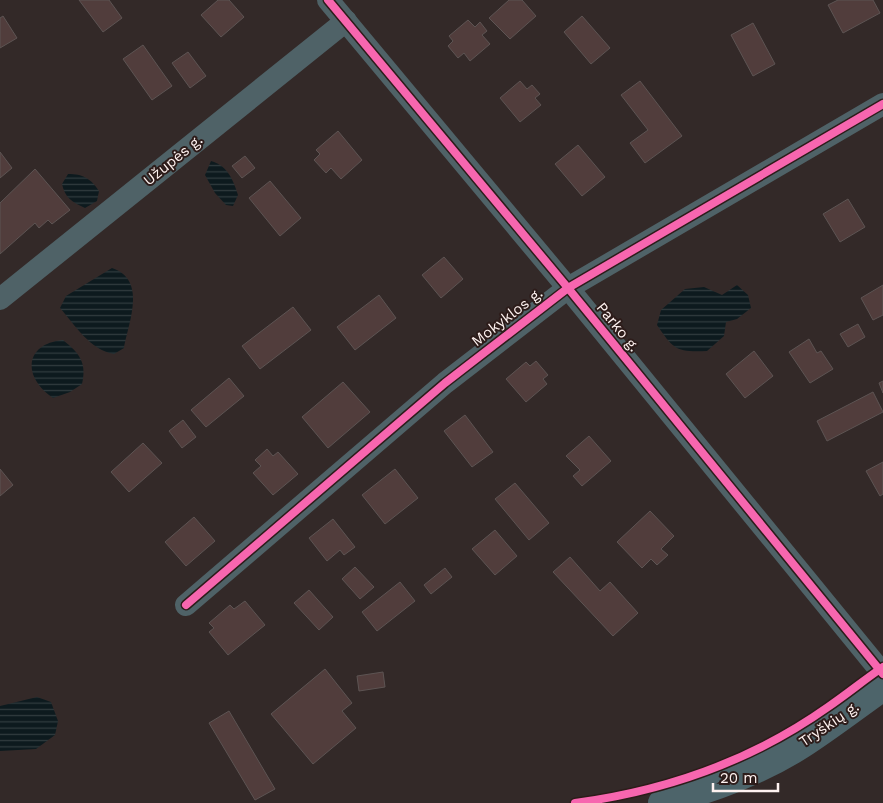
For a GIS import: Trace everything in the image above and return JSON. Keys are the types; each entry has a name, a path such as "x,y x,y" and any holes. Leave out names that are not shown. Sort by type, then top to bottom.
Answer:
{"main road":[{"name":"Tryškių g.","path":"662,803 727,781 765,764 800,745 883,687"}],"street":[{"name":"Parko g.","path":"328,0 568,288 883,674"},
{"name":"Užupės g.","path":"0,300 346,21"},
{"name":"Mokyklos g.","path":"186,605 445,383 568,288 883,104"}],"shaded area":[{"path":"211,161 222,166 232,179 238,195 233,206 226,205 215,193 205,175"},
{"path":"68,174 82,176 92,183 99,191 97,201 85,208 70,199 65,193 62,184"},
{"path":"112,268 123,274 129,282 133,302 124,348 114,354 105,352 90,342 60,308 66,296"},
{"path":"737,285 748,295 751,308 737,319 726,322 724,336 707,351 688,351 677,348 668,340 657,325 661,310 685,289 704,287 722,295"},
{"path":"63,340 80,359 83,370 82,384 70,392 53,398 36,381 32,372 32,363 34,355 40,348"},
{"path":"37,697 51,702 58,721 55,735 36,749 0,751 0,706"}],"building":[{"path":"79,0 109,0 122,18 103,32"},
{"path":"218,0 229,0 244,17 221,37 201,15"},
{"path":"509,0 522,0 536,16 510,39 489,18"},
{"path":"838,0 873,0 880,13 843,33 828,5"},
{"path":"3,16 17,38 0,48 0,18"},
{"path":"582,16 610,48 591,64 564,32"},
{"path":"468,20 475,27 480,22 487,31 482,35 490,44 470,61 464,53 458,58 448,46 453,41 449,36"},
{"path":"753,23 775,64 753,76 731,35"},
{"path":"143,45 172,86 152,100 123,59"},
{"path":"188,52 206,76 190,88 172,63"},
{"path":"520,81 527,89 532,85 540,94 535,98 541,105 520,122 500,98"},
{"path":"640,81 682,136 645,163 630,143 648,130 621,95"},
{"path":"338,131 362,160 341,179 331,168 326,173 314,160 320,154 316,150"},
{"path":"578,145 605,177 582,196 555,164"},
{"path":"0,152 12,168 0,178"},
{"path":"245,156 255,168 242,178 232,166"},
{"path":"35,169 70,210 52,224 48,220 39,228 35,223 0,254 0,203"},
{"path":"270,181 301,218 280,236 249,198"},
{"path":"848,199 865,227 840,242 823,214"},
{"path":"444,257 463,279 441,298 422,275"},
{"path":"883,285 883,315 873,320 861,298"},
{"path":"379,295 396,318 355,350 337,327"},
{"path":"293,307 311,330 260,369 242,346"},
{"path":"858,324 865,337 848,347 840,334"},
{"path":"809,339 817,353 821,351 833,369 810,383 789,352"},
{"path":"754,351 773,376 745,398 726,374"},
{"path":"536,361 548,375 543,379 547,384 526,402 506,379 526,362 530,366"},
{"path":"229,378 244,396 206,427 191,410"},
{"path":"883,381 883,393 879,383"},
{"path":"343,382 370,412 328,448 302,417"},
{"path":"873,392 883,412 827,441 817,421"},
{"path":"465,415 493,452 472,467 444,431"},
{"path":"183,420 196,437 182,448 169,431"},
{"path":"589,436 611,461 582,486 573,476 580,470 566,456"},
{"path":"143,443 162,463 129,492 111,472"},
{"path":"267,449 273,456 278,452 298,474 273,495 253,473 261,466 255,460"},
{"path":"883,462 883,494 880,496 866,471"},
{"path":"0,469 13,485 0,496"},
{"path":"395,469 418,498 385,524 362,495"},
{"path":"515,483 549,523 529,540 495,499"},
{"path":"650,511 674,536 661,549 668,555 657,565 651,559 642,568 617,542"},
{"path":"194,517 215,541 186,566 165,542"},
{"path":"333,519 355,547 344,555 340,550 327,561 309,538"},
{"path":"495,530 517,556 495,575 472,549"},
{"path":"570,557 600,591 610,582 638,613 613,636 553,572"},
{"path":"355,567 374,587 360,599 342,579"},
{"path":"445,568 452,577 431,594 424,585"},
{"path":"400,582 415,601 377,631 362,612"},
{"path":"309,590 333,617 319,630 294,603"},
{"path":"245,601 265,625 228,655 209,632 214,628 209,623 230,605 234,609"},
{"path":"325,669 352,703 342,711 356,728 313,764 271,714"},
{"path":"383,672 385,687 359,691 357,676"},
{"path":"229,711 275,789 255,800 209,723"}],"cycle path":[{"path":"328,0 568,288 883,674"},
{"path":"186,605 445,383 568,288 883,104"},
{"path":"575,803 609,798 675,781 739,758 799,726 883,667"}]}
